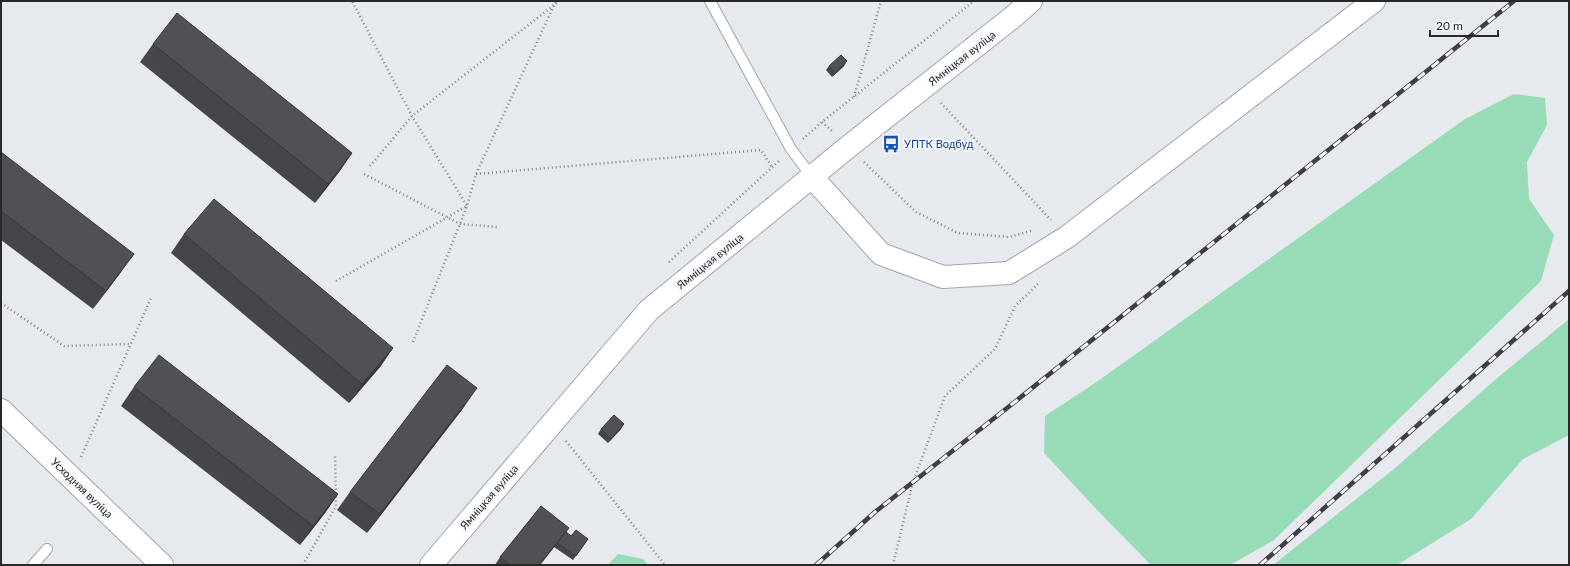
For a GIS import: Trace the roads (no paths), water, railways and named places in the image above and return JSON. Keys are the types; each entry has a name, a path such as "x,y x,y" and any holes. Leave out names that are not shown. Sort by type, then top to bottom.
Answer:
{"main road":[{"name":"Ямніцкая вуліца","path":"431,565 649,310 848,147 1013,18 1031,1"},
{"path":"812,177 881,254 943,277 1009,273 1073,233 1374,1"},
{"name":"Усходняя вуліца","path":"1,410 162,565"}],"lane":[{"path":"710,1 791,149 812,177"},
{"path":"33,565 47,548"}],"railway":[{"path":"816,565 875,512 1016,401 1514,1"},
{"path":"1260,565 1569,291"}],"place":[{"name":"УПТК Водбуд","path":"891,144"}]}
